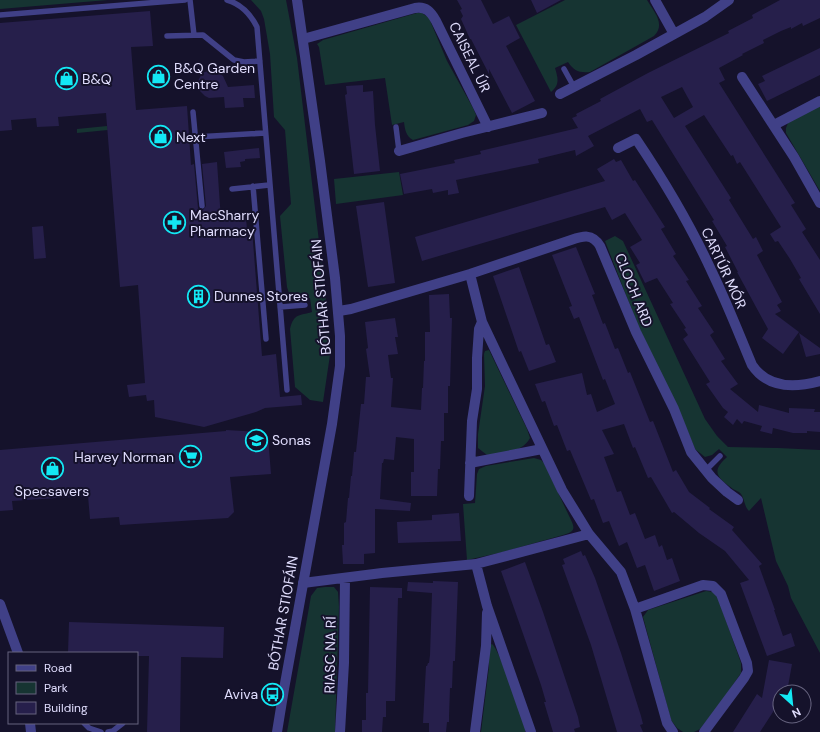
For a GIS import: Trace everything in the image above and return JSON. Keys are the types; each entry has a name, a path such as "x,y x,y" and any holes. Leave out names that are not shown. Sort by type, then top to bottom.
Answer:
{"street":[{"name":"BÓTHAR STIOFÁIN","path":"277,732 339,383 340,366 339,311 320,161 297,0"},
{"path":"655,0 674,34"},
{"path":"560,94 705,17 729,0"},
{"name":"CAISEAL ÚR","path":"303,39 415,8 424,8 432,13 488,127"},
{"path":"742,76 794,157 820,203"},
{"path":"774,125 820,101"},
{"path":"399,151 542,114"},
{"name":"CARTÚR MÓR","path":"618,148 636,139 679,207 724,298 752,365 756,371 772,383 800,385 820,381"},
{"name":"CLOCH ARD","path":"339,311 470,274 570,240 585,236 594,238 600,246 636,332 674,409 692,452 705,471 738,500"},
{"path":"470,274 482,322 569,503 589,534 605,551 621,572 635,609 667,724 673,732"},
{"path":"469,496 472,421 477,389 479,328 482,322"},
{"path":"470,464 542,449"},
{"path":"303,583 476,564 589,534"},
{"path":"476,564 487,606 531,732"},
{"name":"RIASC NA RÍ","path":"340,732 344,664 345,578"},
{"path":"635,609 703,585 713,586 721,594 747,663 748,671 704,732"},
{"path":"475,732 486,646 487,606"},
{"path":"1,610 18,652"}],"lane":[{"path":"0,14 185,0"},
{"path":"190,0 194,35"},
{"path":"227,0 240,6 253,18 257,27 287,390"},
{"path":"167,36 203,35 234,60 244,62 260,61"},
{"path":"564,69 574,87"},
{"path":"193,112 202,206"},
{"path":"396,127 399,151"},
{"path":"195,137 265,133"},
{"path":"232,189 270,185"},
{"path":"254,186 266,339"},
{"path":"280,307 306,306"},
{"path":"705,471 720,456"},
{"path":"85,724 89,728 101,732"},
{"path":"108,732 113,731 123,724"}],"green space":[{"path":"0,0 108,0 0,9"},
{"path":"251,0 286,0 297,58 327,308 323,326 329,333 330,355 323,402 310,400 295,387 290,329 295,318 312,312 310,298 296,299 290,296 287,287 280,216 291,204 285,130 274,117 270,54 264,19 261,11"},
{"path":"565,0 647,0 658,18 659,27 654,36 590,72 577,71 572,68 568,62 555,68 558,81 556,87 551,92 516,25"},
{"path":"417,13 422,13 429,18 447,61 476,115 474,121 468,125 413,140 406,132 404,122 392,125 385,78 325,85 319,47 317,44 323,40"},
{"path":"820,105 820,191 786,133 786,128 788,123"},
{"path":"107,126 108,130 77,133 77,129"},
{"path":"399,172 403,195 336,204 334,179"},
{"path":"615,236 623,241 705,419 717,436 728,447 820,450 820,653 791,598 788,586 776,561 761,498 749,511 740,493 723,481 718,474 717,471 719,467 727,457 719,449 712,455 705,457 695,449 676,403 643,339 605,241"},
{"path":"489,350 530,438 522,447 517,449 505,453 487,455 478,448 478,434 485,386 484,354 485,351"},
{"path":"534,458 541,460 544,463 573,523 573,530 563,535 503,552 467,560 463,504 475,503 477,474 479,469 486,466"},
{"path":"334,587 338,592 339,607 335,732 287,732 311,596 317,588"},
{"path":"706,591 713,592 718,598 741,663 741,673 700,729 694,732 683,732 677,728 671,720 643,617 648,610"},
{"path":"492,644 496,649 510,682 525,726 525,732 481,732 489,667 488,647"}],"building":[{"path":"457,0 481,0 493,24 509,16 520,38 506,46 535,101 512,113 489,69 489,74 470,39 461,19 463,16 460,10 462,9"},
{"path":"531,0 561,0 537,13"},
{"path":"780,0 820,0 820,18 803,26 802,23 791,29 791,27 781,31 763,40 764,43 719,68 725,80 719,83 795,203 791,205 806,229 802,232 820,260 820,314 799,279 801,278 790,259 778,241 775,242 770,234 781,227 740,162 737,164 733,155 731,156 704,115 685,126 731,198 729,200 753,239 756,237 763,251 757,255 782,302 777,305 781,311 775,314 799,332 783,354 762,338 768,329 737,272 725,247 727,246 712,221 714,220 652,120 647,122 640,109 588,136 594,146 576,156 575,150 538,159 539,163 456,180 459,193 448,195 448,190 433,193 432,189 404,194 400,174 455,163 454,160 481,154 480,151 578,128 572,118 577,116 576,114 648,73 729,33 728,31 753,18 752,15","holes":["682,87 693,107 674,118 661,97"]},
{"path":"150,11 153,46 131,47 136,110 187,106 191,165 194,164 198,208 203,210 206,206 202,164 217,162 221,220 246,218 247,229 252,229 262,356 276,354 280,397 301,395 302,405 265,408 204,427 155,417 154,400 147,401 146,395 129,397 127,385 145,383 138,285 120,287 106,113 58,117 59,126 37,127 36,118 11,120 12,130 0,131 0,23"},
{"path":"820,48 820,75 767,101 758,84 765,81 762,76"},
{"path":"215,70 223,76 228,87 254,85 255,98 243,98 244,107 225,108 224,97 209,98 205,96 199,90 198,81 202,73"},
{"path":"363,85 363,92 373,91 380,171 354,174 345,95 347,94 346,86"},
{"path":"259,148 260,158 245,159 245,161 240,162 241,167 226,168 224,152"},
{"path":"614,159 616,162 621,160 633,181 635,180 665,227 661,229 676,254 673,256 689,280 686,281 702,306 698,308 714,332 710,335 725,359 721,361 738,384 730,389 758,412 759,405 789,413 789,408 815,409 814,412 820,412 820,432 807,431 807,433 793,433 773,428 772,434 760,431 762,426 744,421 742,424 737,419 733,425 724,417 728,412 723,408 706,384 710,382 683,339 688,335 684,329 686,328 670,304 673,303 657,278 645,283 636,265 640,263 630,247 642,240 625,213 612,220 605,207 422,261 415,237 605,181 597,169"},
{"path":"384,202 395,283 368,287 356,206"},
{"path":"43,226 46,258 34,259 32,227"},
{"path":"576,247 595,294 592,295 603,324 605,323 615,349 618,348 628,373 630,372 650,422 653,421 673,472 676,470 689,492 734,527 732,530 762,564 759,566 783,636 791,633 795,646 767,656 740,583 749,580 725,551 699,533 674,512 672,513 651,477 648,478 635,447 633,448 624,424 602,430 614,454 604,457 617,492 621,491 630,515 635,513 645,539 655,535 659,547 662,545 667,560 672,558 680,581 654,591 645,565 637,568 627,542 619,546 609,521 603,523 594,499 591,500 570,450 567,451 557,425 554,426 545,401 542,402 535,384 582,373 587,395 591,394 597,412 615,404 605,379 603,380 579,317 574,319 569,307 572,306 552,255"},
{"path":"519,267 546,345 549,344 556,362 529,371 521,351 519,352 493,276"},
{"path":"449,294 450,318 452,318 450,386 448,386 448,413 444,413 444,441 441,441 437,496 411,496 411,472 414,472 414,439 396,437 394,460 384,459 382,463 380,499 411,503 410,511 375,509 375,553 364,554 364,564 343,564 342,545 344,545 344,523 346,522 354,452 356,452 361,404 364,404 366,377 370,377 366,349 368,348 365,322 395,318 398,337 395,337 398,354 388,355 391,378 393,378 391,407 421,410 425,361 425,332 430,332 429,295"},
{"path":"799,333 820,348 820,354 806,357"},
{"path":"226,430 259,432 268,436 271,474 230,477 234,512 228,518 120,525 119,517 90,519 88,496 12,501 13,510 0,511 0,450"},
{"path":"459,513 461,541 398,543 397,522 432,520 432,515"},
{"path":"581,551 583,556 585,555 595,578 621,653 641,716 643,724 640,725 643,732 617,732 591,645 562,565 565,564 563,559"},
{"path":"525,562 578,717 580,727 574,729 575,732 553,732 544,702 546,702 541,685 501,571"},
{"path":"433,581 458,582 455,661 453,661 452,688 450,688 449,722 447,722 446,732 429,732 429,723 423,723 426,666 429,663 430,655 432,593 407,591 408,582 433,583"},
{"path":"370,587 402,588 402,598 398,598 395,701 386,701 386,717 383,717 382,732 362,732 362,720 366,720 366,693 368,693"},
{"path":"69,622 224,627 223,658 181,657 180,732 147,732 149,656 138,656 138,652 68,652"},
{"path":"769,660 792,664 788,684 772,684 772,713 760,732 733,732 757,694 762,698"}],"place":[{"name":"B&Q Garden Centre","path":"159,76"},
{"name":"B&Q","path":"67,79"},
{"name":"Next","path":"161,137"},
{"name":"MacSharry Pharmacy","path":"174,223"},
{"name":"Dunnes Stores","path":"198,296"},
{"name":"Sonas","path":"257,440"},
{"name":"Harvey Norman","path":"190,457"},
{"name":"Specsavers","path":"52,469"},
{"name":"Aviva","path":"273,694"}]}
